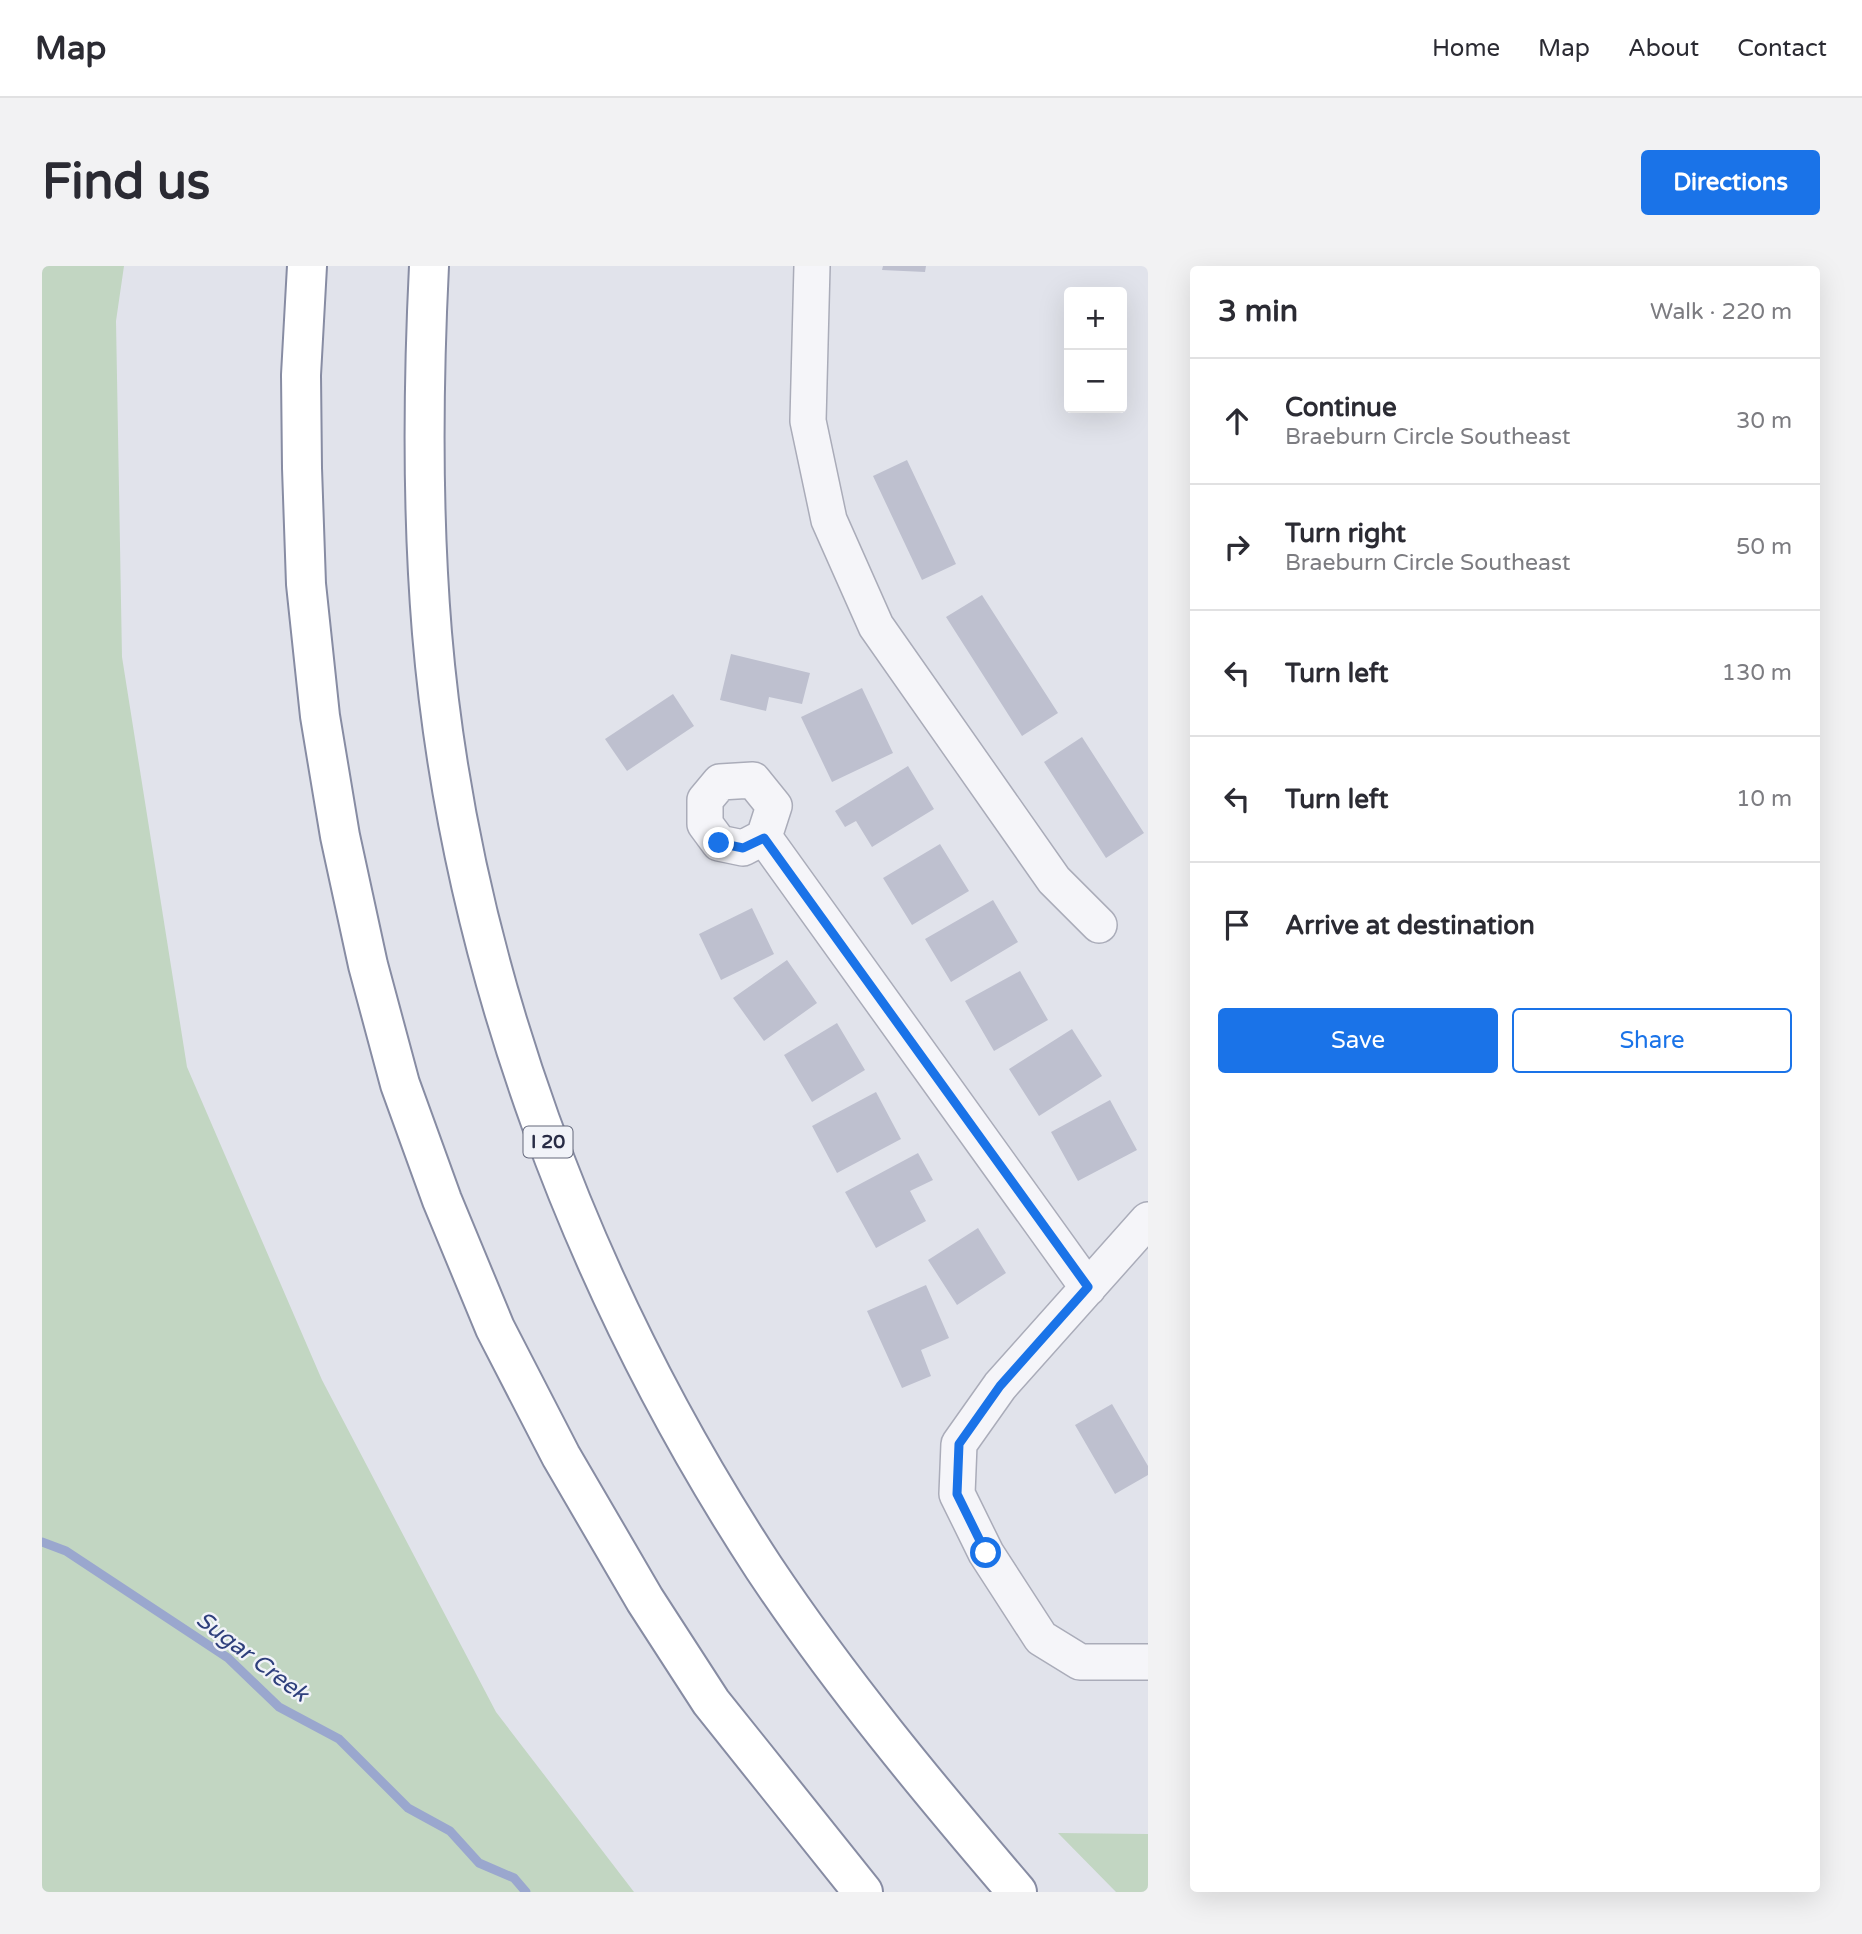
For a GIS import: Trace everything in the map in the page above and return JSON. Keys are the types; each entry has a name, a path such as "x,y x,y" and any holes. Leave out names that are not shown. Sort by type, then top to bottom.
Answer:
{"highway":[{"path":"307,266 301,375 302,468 306,584 320,716 340,836 368,965 401,1084 442,1199 495,1328 561,1455 645,1600 711,1702 863,1892"},
{"name":"I 20","path":"429,266 424,376 426,506 433,634 450,772 470,878 499,993 538,1116 575,1211 629,1329 704,1471 765,1569 843,1680 929,1789 1017,1892"}],"street":[{"path":"812,266 808,421 835,532 876,626 1054,880 1099,925"},
{"path":"764,838 1088,1287"},
{"path":"1148,1220 1000,1386 959,1444 957,1494 986,1553 1041,1638 1080,1662 1148,1662"}],"green space":[{"path":"42,266 124,266 116,321 122,657 187,1067 322,1380 496,1712 634,1892 42,1892"},
{"path":"1058,1833 1148,1834 1148,1892 1116,1892"}],"building":[{"path":"883,266 926,266 925,272 882,270"},
{"path":"907,460 956,564 922,580 873,476"},
{"path":"982,595 1058,713 1022,736 946,617"},
{"path":"731,654 810,673 802,704 769,697 766,711 720,700"},
{"path":"862,688 893,753 832,782 801,717"},
{"path":"673,694 694,726 627,771 605,739"},
{"path":"1082,737 1144,833 1106,858 1044,762"},
{"path":"908,766 934,809 872,847 856,821 845,827 835,811"},
{"path":"940,844 969,891 912,925 883,878"},
{"path":"993,900 1018,942 951,982 925,939"},
{"path":"752,908 774,954 721,980 699,934"},
{"path":"787,960 817,1003 764,1041 733,998"},
{"path":"1020,971 1048,1020 994,1051 965,1001"},
{"path":"837,1023 865,1070 812,1102 784,1055"},
{"path":"1072,1029 1102,1076 1039,1116 1009,1069"},
{"path":"876,1092 901,1139 837,1173 812,1126"},
{"path":"1110,1100 1137,1150 1078,1181 1051,1132"},
{"path":"918,1153 933,1180 910,1191 926,1221 876,1248 845,1192"},
{"path":"978,1228 1006,1273 957,1305 928,1260"},
{"path":"926,1285 949,1338 921,1350 931,1376 902,1388 867,1311"},
{"path":"1112,1404 1148,1466 1148,1475 1115,1494 1075,1425"}],"waterway":[{"name":"Sugar Creek","path":"42,1542 66,1551 228,1658 279,1707 339,1739 408,1808 450,1831 479,1863 514,1878 526,1892"}],"route":[{"path":"719,843 743,848 764,838 1088,1287 1000,1386 959,1444 957,1494 986,1553"}]}
